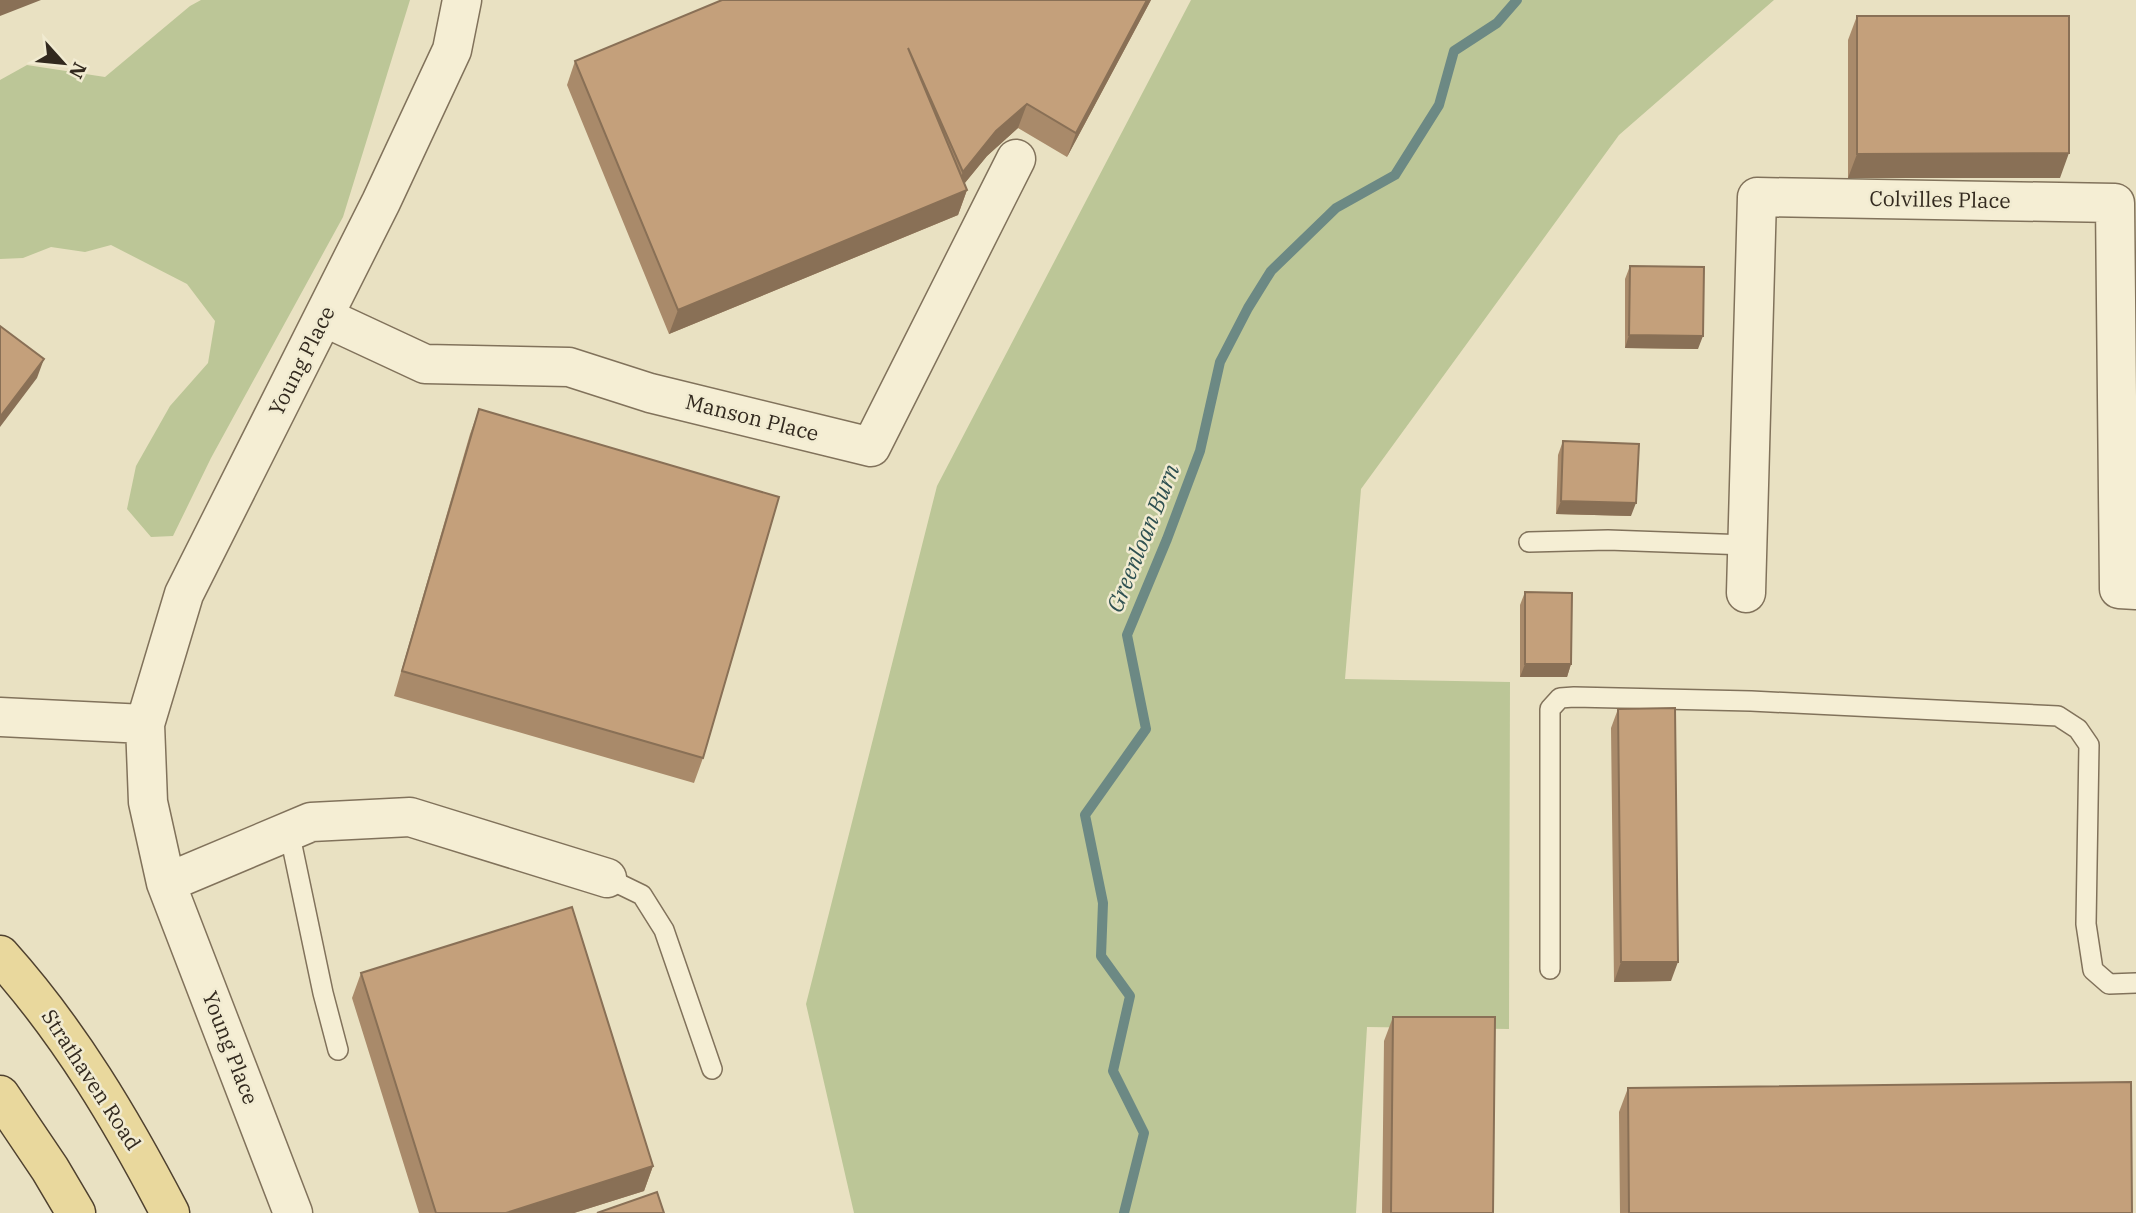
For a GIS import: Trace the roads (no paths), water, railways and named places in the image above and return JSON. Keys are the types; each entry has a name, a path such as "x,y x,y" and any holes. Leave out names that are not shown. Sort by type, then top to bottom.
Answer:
{"main road":[{"name":"Strathaven Road","path":"0,955 52,1017 98,1084 134,1143 170,1213"},
{"path":"0,1095 44,1159 76,1213"}],"street":[{"name":"Young Place","path":"293,1213 166,883 148,802 145,724 184,594 381,202 452,50 462,0"},
{"name":"Manson Place","path":"324,317 425,364 569,367 650,393 871,447 1016,159"},
{"name":"Colvilles Place","path":"1746,593 1757,197 2115,203 2119,589 2136,590"},
{"path":"0,717 145,724"},
{"path":"166,883 311,822 410,817 607,878"}],"lane":[{"path":"1529,542 1608,540 1747,545"},
{"path":"1550,969 1550,709 1560,698 1574,697 1738,701 2058,716 2078,729 2089,745 2086,924 2093,970 2109,984 2136,984"},
{"path":"289,831 323,993 338,1050"},
{"path":"607,878 642,895 664,930 712,1069"}],"waterway":[{"name":"Greenloan Burn","path":"1124,1213 1144,1133 1113,1071 1130,996 1101,956 1103,903 1085,815 1146,729 1127,635 1200,451 1220,362 1248,308 1271,271 1336,208 1395,175 1439,105 1454,51 1497,23 1517,0"}]}
